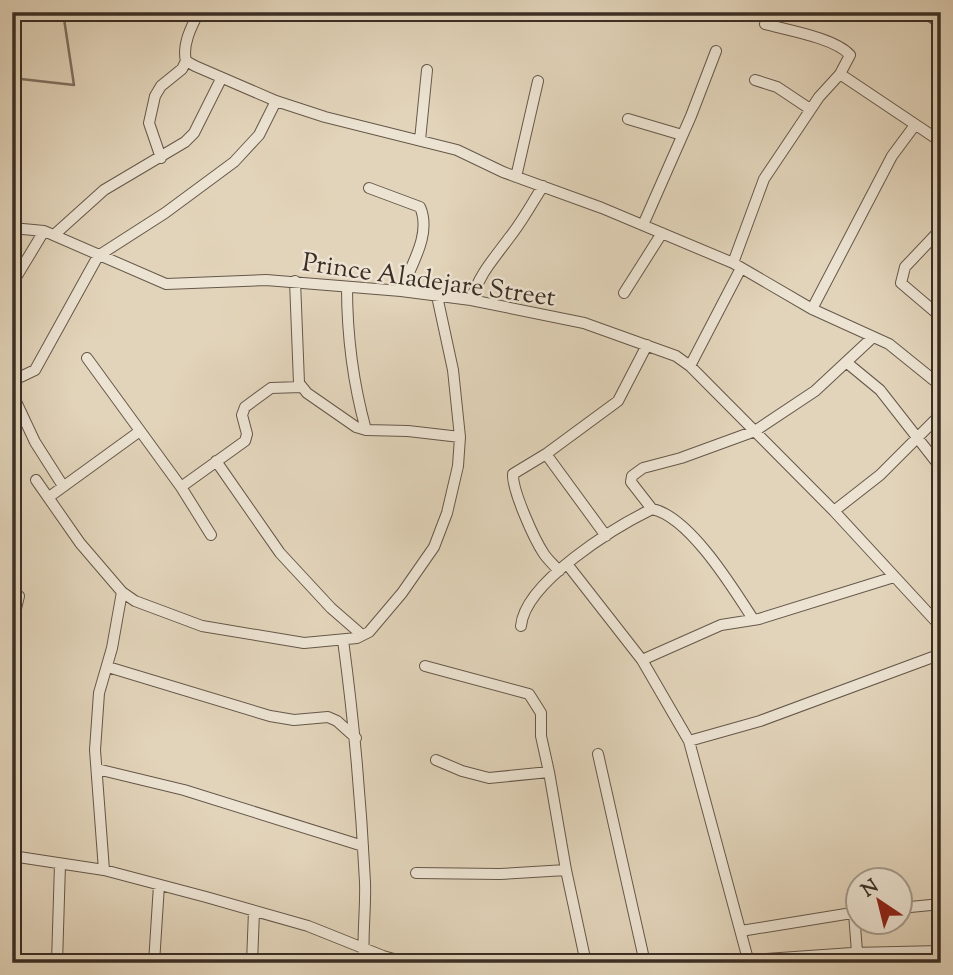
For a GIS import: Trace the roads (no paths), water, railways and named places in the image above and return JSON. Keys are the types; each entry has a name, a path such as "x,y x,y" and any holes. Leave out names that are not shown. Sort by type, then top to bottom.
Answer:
{"street":[{"path":"161,158 149,123 155,96 161,86 182,69 186,61 184,51 199,12"},
{"path":"690,366 737,266 764,179 810,109 840,74 849,53 822,40 765,24"},
{"path":"643,225 716,51"},
{"path":"186,61 276,102 457,150 516,177 662,233 737,266 812,309 895,348 941,386"},
{"path":"420,140 427,70"},
{"path":"840,74 937,139"},
{"path":"54,235 104,190 185,142 194,133 221,79"},
{"path":"755,80 771,84 810,109"},
{"path":"516,177 538,81"},
{"path":"15,378 35,370 98,256 165,213 234,162 259,135 276,102"},
{"path":"628,119 682,135"},
{"path":"812,309 892,156 915,125"},
{"path":"471,300 489,261 509,238 543,186"},
{"path":"369,188 421,207 425,217 425,233 401,291"},
{"name":"Prince Aladejare Street","path":"12,228 44,231 166,284 295,281 471,300 584,323 676,356 690,366 834,511 940,624"},
{"path":"941,229 905,267 901,283 941,317"},
{"path":"12,284 44,231"},
{"path":"624,293 662,233"},
{"path":"295,281 301,387"},
{"path":"347,287 347,319 356,391 366,430"},
{"path":"36,480 79,542 122,592 135,601 202,626 304,643 343,640 369,632 402,593 434,547 447,513 458,466 460,437 453,370 437,296"},
{"path":"753,619 685,526 668,513 652,509 631,482 635,473 643,468 681,458 755,431 814,391 873,337"},
{"path":"647,345 618,401 546,453 516,470 513,478 518,499 544,554 563,568 642,660 689,741 749,961"},
{"path":"87,358 181,487 211,536"},
{"path":"846,362 880,390 941,468"},
{"path":"181,487 246,438 242,415 245,407 271,388 301,387 356,427 366,430 408,431 460,437"},
{"path":"12,393 35,442 64,486"},
{"path":"834,511 880,475 920,438 941,414"},
{"path":"49,497 140,431"},
{"path":"546,453 606,536"},
{"path":"216,461 280,553 331,608 362,635"},
{"path":"521,626 530,600 544,583 606,536 652,509"},
{"path":"642,660 721,625 753,619 894,577"},
{"path":"104,870 95,750 99,693 108,667 122,592"},
{"path":"12,625 19,596"},
{"path":"343,640 356,738 365,886 364,963"},
{"path":"689,741 760,721 941,654"},
{"path":"425,666 529,694 541,713 541,736 565,870 586,963"},
{"path":"108,667 270,716 295,720 328,717 337,721 356,738"},
{"path":"598,754 645,963"},
{"path":"436,760 489,778 549,772"},
{"path":"97,769 184,790 363,846"},
{"path":"12,856 104,870 308,926 408,963"},
{"path":"57,963 60,864"},
{"path":"416,873 500,874 565,870"},
{"path":"154,963 159,885"},
{"path":"914,907 941,904"},
{"path":"252,963 254,911"},
{"path":"741,931 844,915"},
{"path":"854,956 855,936"},
{"path":"708,963 941,951"}],"waterway":[{"path":"12,78 74,85 63,12"},
{"path":"916,12 941,30"}]}
